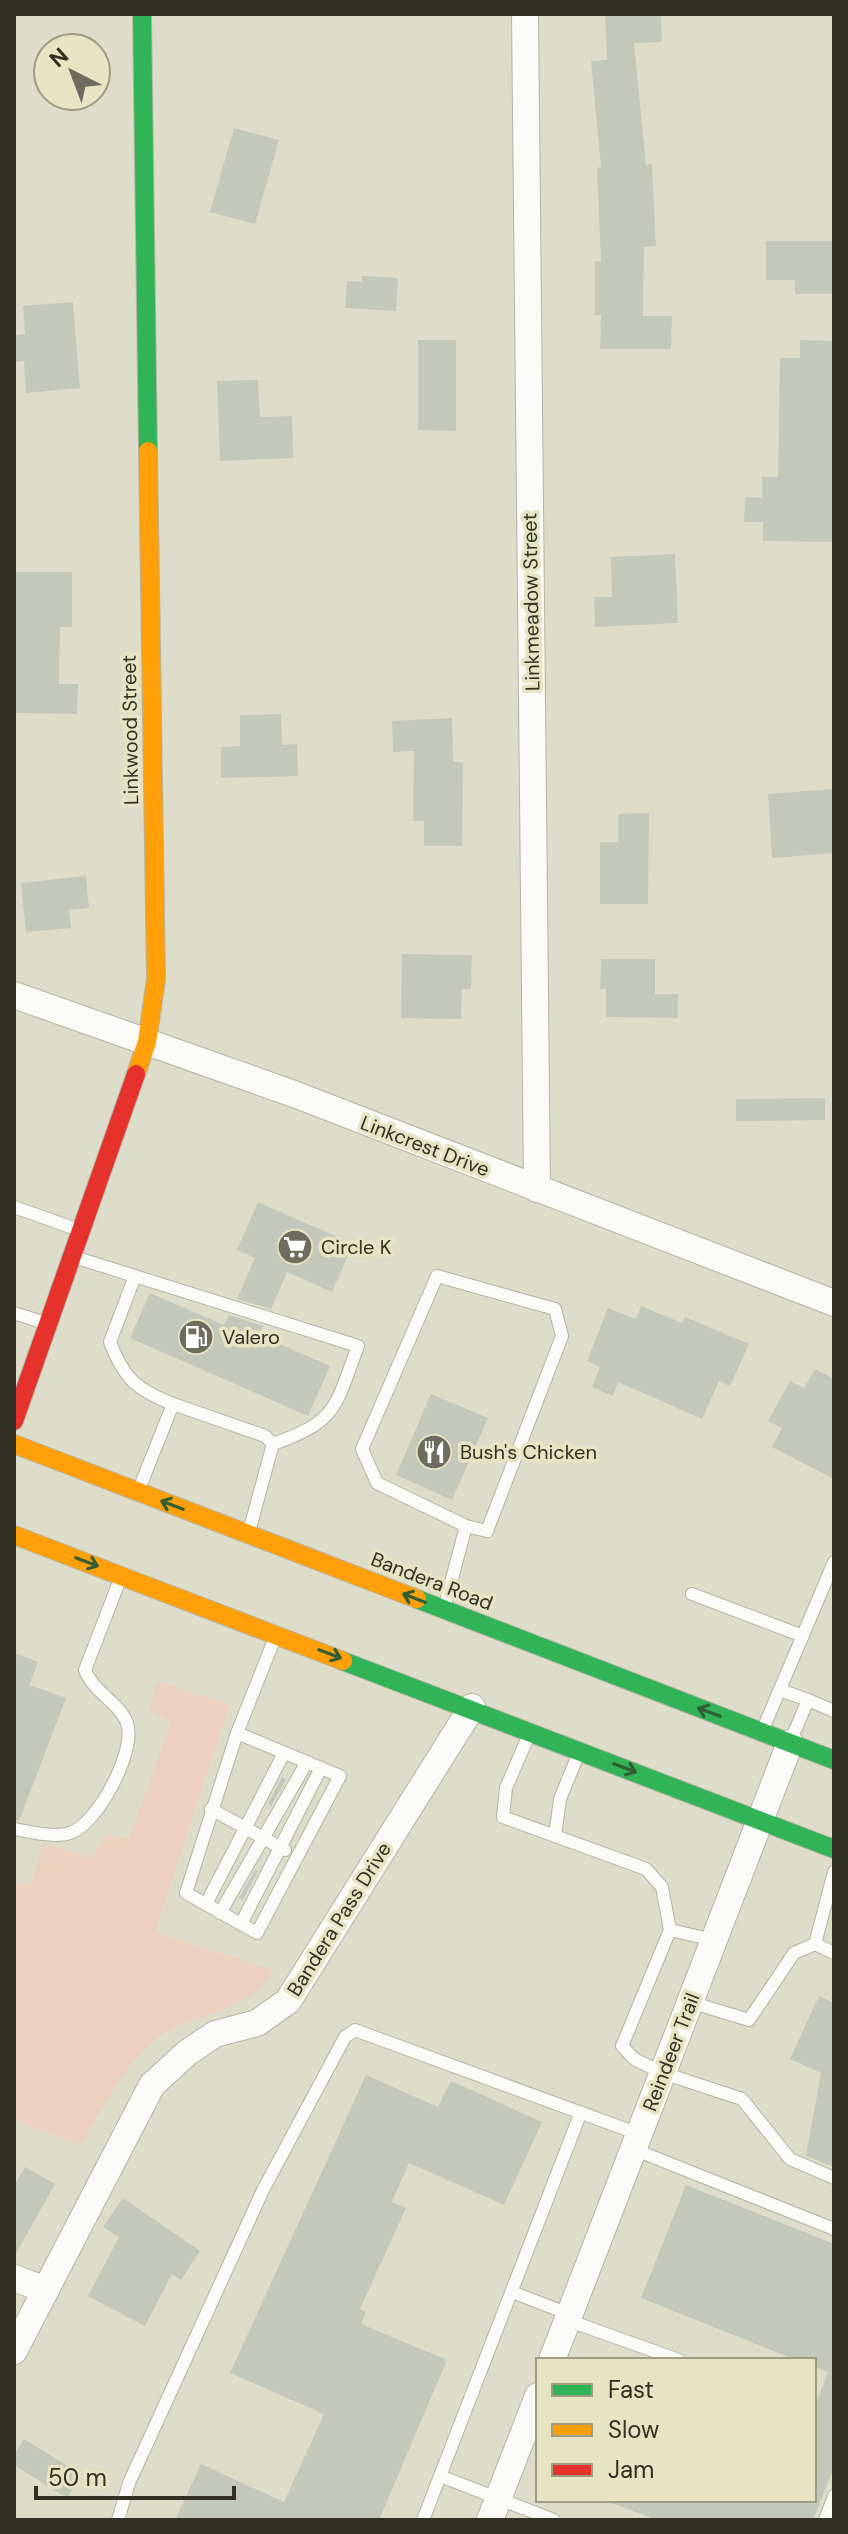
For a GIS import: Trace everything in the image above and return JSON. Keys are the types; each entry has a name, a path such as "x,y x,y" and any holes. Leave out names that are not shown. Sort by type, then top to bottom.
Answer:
{"main road":[{"name":"Linkwood Street","path":"14,1421 147,1042 156,979 142,14"},
{"name":"Bandera Road","path":"14,1444 834,1760"},
{"path":"14,1535 472,1707 834,1849"}],"street":[{"name":"Linkmeadow Street","path":"525,14 537,1189"},
{"name":"Linkcrest Drive","path":"14,995 294,1094 834,1303"},
{"name":"Bandera Pass Drive","path":"14,2351 152,2085 187,2053 215,2034 257,2023 288,2001 472,1707"},
{"name":"Reindeer Trail","path":"553,2358 790,1743"},
{"path":"14,2278 46,2290"},
{"path":"494,2509 536,2401"}],"lane":[{"path":"14,1207 81,1231"},
{"path":"72,1256 358,1346 334,1409 310,1431 273,1444"},
{"path":"135,1276 110,1342 119,1366 142,1392 265,1436 273,1444"},
{"path":"437,1276 555,1309 562,1336 487,1531 466,1526 377,1483 362,1449 437,1276"},
{"path":"14,1313 48,1324"},
{"path":"137,1491 173,1404"},
{"path":"248,1534 273,1444"},
{"path":"444,1610 466,1526"},
{"path":"761,1732 834,1562"},
{"path":"14,1829 69,1834 86,1824 106,1800 129,1742 127,1722 89,1683 85,1670 121,1575"},
{"path":"692,1594 803,1636"},
{"path":"237,1733 340,1776 257,1933 186,1893 237,1733 277,1634"},
{"path":"780,1690 834,1711"},
{"path":"790,1743 808,1700"},
{"path":"531,1731 506,1788 503,1817 646,1869 662,1887 670,1930 622,2046 634,2059 663,2073 742,2099 790,2159 834,2178"},
{"path":"555,1836 560,1799 580,1750"},
{"path":"206,1904 284,1753"},
{"path":"220,1913 307,1762"},
{"path":"241,1924 321,1768"},
{"path":"211,1809 296,1856"},
{"path":"815,1944 834,1872"},
{"path":"670,1930 714,1940"},
{"path":"690,2002 749,2020 794,1953 815,1944 834,1953"},
{"path":"118,2520 129,2483 250,2218 345,2037 355,2030 581,2112 636,2142 834,2229"},
{"path":"423,2520 581,2112"},
{"path":"512,2292 674,2358"},
{"path":"440,2476 494,2509 554,2520"},
{"path":"825,2520 834,2496"}],"shaded area":[{"path":"158,1682 230,1704 155,1932 273,1970 262,1986 248,1997 165,2033 150,2044 121,2079 80,2146 14,2119 14,1881 30,1886 43,1843 93,1858 104,1835 129,1839 171,1722 149,1710"}],"building":[{"path":"605,14 661,14 662,42 634,43 646,165 652,164 656,246 644,247 643,316 672,316 671,349 600,349 601,315 595,315 595,261 601,262 597,168 601,167 591,61 607,60"},
{"path":"234,128 279,140 255,224 210,212"},
{"path":"766,241 834,241 834,294 795,294 795,280 766,280"},
{"path":"362,276 398,278 396,311 345,308 347,281 362,282"},
{"path":"73,302 80,388 26,393 24,361 14,362 14,335 25,334 23,306"},
{"path":"418,340 456,340 456,431 418,430"},
{"path":"800,340 834,341 834,542 763,541 763,522 744,522 745,497 762,498 762,477 778,477 780,358 800,358"},
{"path":"258,380 260,417 292,416 293,458 220,461 217,381"},
{"path":"675,554 678,623 595,627 594,597 612,597 611,557"},
{"path":"14,572 72,572 72,627 60,627 59,684 78,684 77,714 14,713"},
{"path":"281,714 282,745 297,744 298,776 221,778 221,747 240,746 240,715"},
{"path":"452,718 453,762 463,762 462,846 424,846 424,821 413,821 414,751 393,752 392,721"},
{"path":"834,789 834,853 772,858 768,794"},
{"path":"649,813 648,904 600,904 600,842 618,842 618,814"},
{"path":"86,876 89,908 69,910 71,928 26,932 21,883"},
{"path":"402,954 472,955 471,989 462,989 461,1019 401,1018"},
{"path":"601,959 655,959 655,994 678,994 678,1018 606,1017 606,989 600,989"},
{"path":"825,1098 825,1120 736,1121 736,1099"},
{"name":"Circle K","path":"258,1202 353,1244 332,1292 287,1272 271,1309 237,1299 255,1258 237,1250"},
{"name":"Valero","path":"150,1293 224,1325 229,1315 263,1326 259,1335 330,1366 308,1416 130,1338"},
{"path":"641,1306 682,1323 685,1317 749,1344 730,1386 719,1381 702,1419 618,1382 613,1396 592,1387 600,1367 587,1361 608,1308 636,1319"},
{"path":"815,1369 834,1379 834,1479 772,1447 782,1428 768,1421 790,1381 804,1388"},
{"path":"431,1394 488,1418 452,1500 396,1475"},
{"path":"14,1653 38,1662 29,1685 66,1698 19,1821 14,1820"},
{"path":"282,1777 286,1780 271,1806 268,1804"},
{"path":"255,1870 258,1871 243,1900 239,1898"},
{"path":"819,1996 834,2003 834,2167 806,2156 821,2073 790,2059"},
{"path":"366,2075 438,2107 451,2081 542,2122 504,2205 409,2163 392,2202 406,2208 360,2309 366,2312 361,2324 447,2360 379,2520 175,2520 201,2464 284,2502 324,2414 230,2373"},
{"path":"25,2167 55,2184 14,2257 14,2186"},
{"path":"686,2185 834,2244 834,2467 813,2520 657,2520 609,2502 816,2502 816,2403 828,2372 816,2368 816,2358 791,2358 641,2298"},
{"path":"123,2198 200,2251 181,2280 172,2274 145,2326 88,2296 119,2237 103,2227"},
{"path":"24,2439 82,2475 67,2498 14,2465 14,2455"}],"traffic: fast":[{"path":"142,14 148,451"},
{"path":"417,1599 834,1760"},
{"path":"343,1661 834,1849"}],"traffic: slow":[{"path":"136,1074 147,1042 156,979 148,451"},
{"path":"14,1444 417,1599"},
{"path":"14,1535 343,1661"}],"traffic: jam":[{"path":"14,1421 136,1074"}],"place":[{"name":"Circle K","path":"295,1247"},
{"name":"Valero","path":"196,1337"},
{"name":"Bush's Chicken","path":"434,1452"}]}
